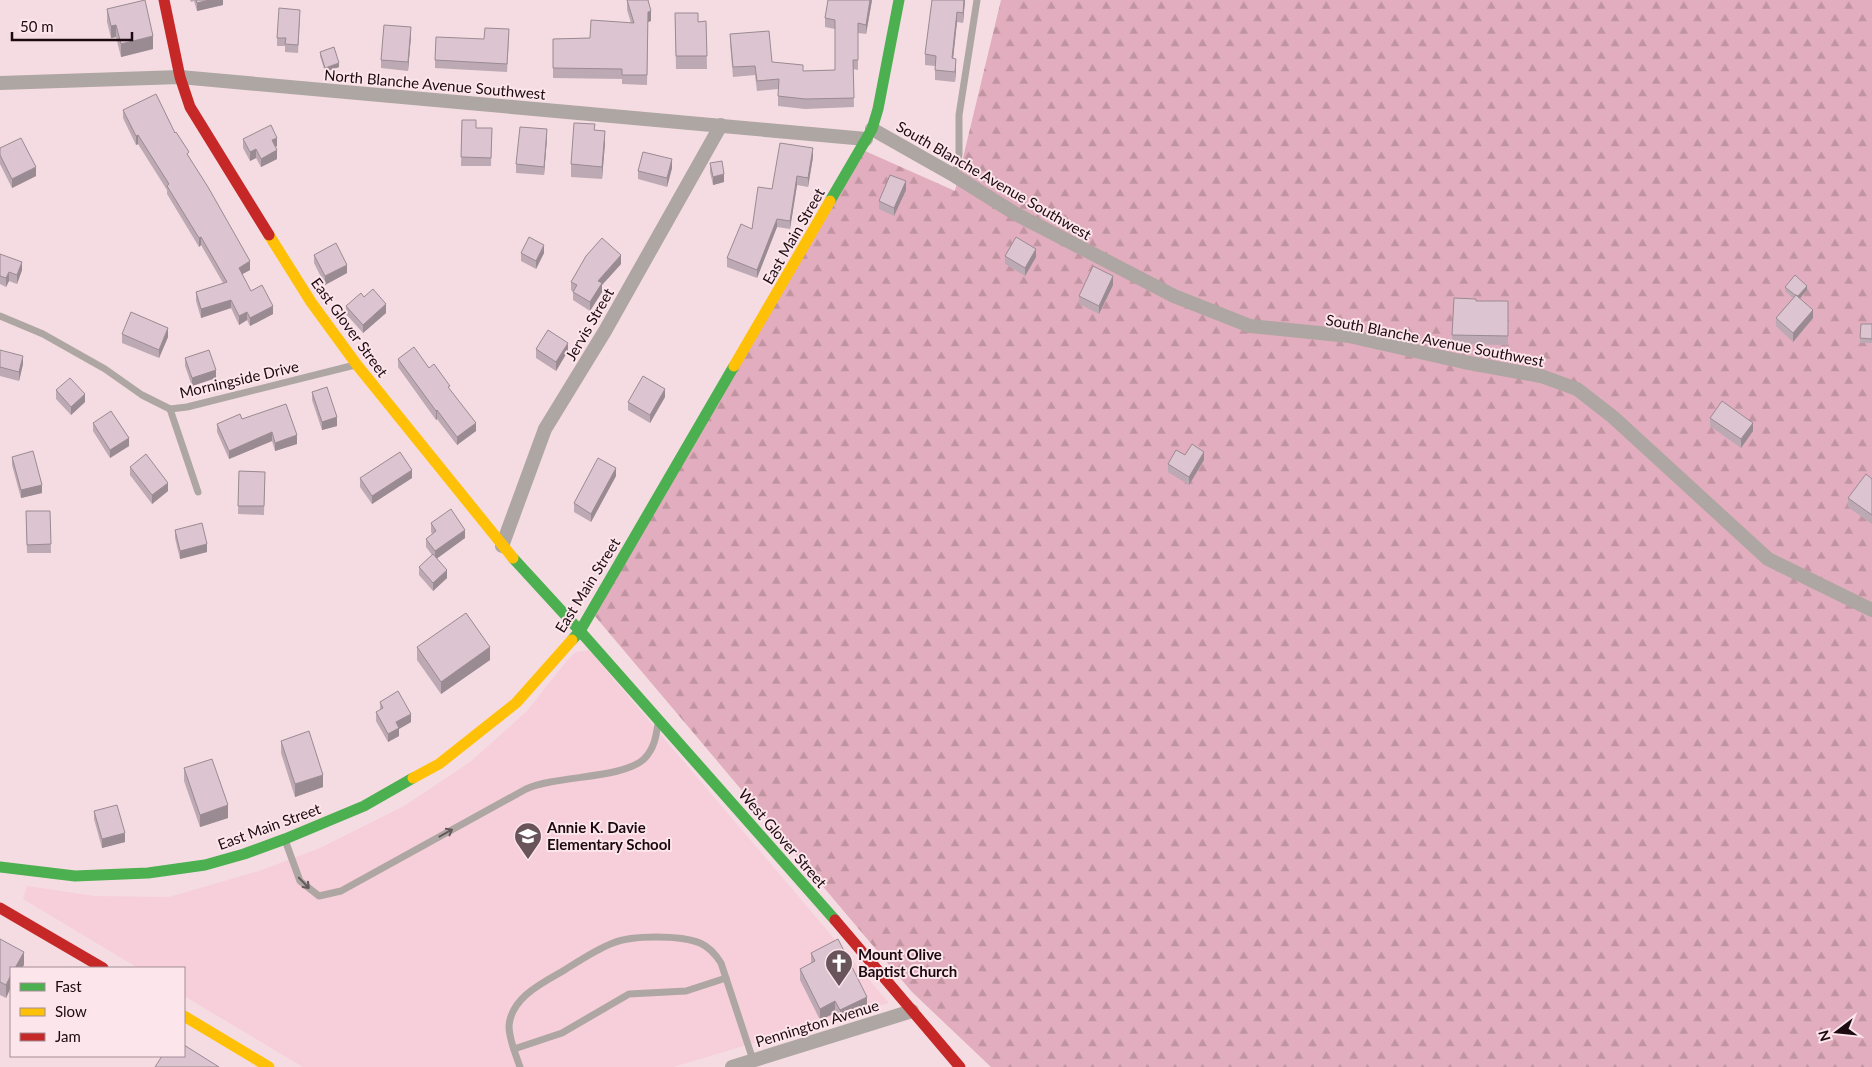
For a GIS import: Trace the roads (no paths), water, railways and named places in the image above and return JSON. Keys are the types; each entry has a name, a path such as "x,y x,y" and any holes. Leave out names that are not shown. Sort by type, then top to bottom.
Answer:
{"main road":[{"name":"East Glover Street","path":"164,0 180,77 190,107 311,302 357,365 502,546 580,631"},
{"name":"East Main Street","path":"1,870 75,876 148,873 205,864 244,854 364,806 439,764 516,703 580,631 869,134 878,109 900,0"},
{"name":"West Glover Street","path":"580,631 794,872 960,1067"},
{"path":"0,908 101,967"},
{"path":"185,1017 269,1067"}],"street":[{"name":"North Blanche Avenue Southwest","path":"0,83 180,77 721,125 869,134"},
{"name":"Jervis Street","path":"502,546 545,429 604,331 721,125"},
{"name":"South Blanche Avenue Southwest","path":"869,134 955,176 1016,214 1165,291 1250,326 1349,336 1464,362 1541,376 1577,389 1613,418 1768,560 1872,610"},
{"name":"Pennington Avenue","path":"732,1067 912,1011"}],"lane":[{"path":"955,176 959,154 959,116 977,0"},
{"name":"Morningside Drive","path":"0,316 43,334 104,369 142,395 170,409 187,407 357,365"},
{"path":"170,409 198,492"},
{"path":"285,839 300,881 319,896 341,891 526,789 546,782 613,772 632,766 645,758 656,742 659,720"},
{"path":"520,1067 509,1026 514,1011 521,1000 535,987 595,951 615,942 655,937 685,939 701,943 714,952 721,963 753,1060"},
{"path":"514,1049 562,1033 629,994 686,991 726,978"}],"place":[{"name":"Annie K. Davie Elementary School","path":"528,860"},
{"name":"Mount Olive Baptist Church","path":"839,987"}]}
